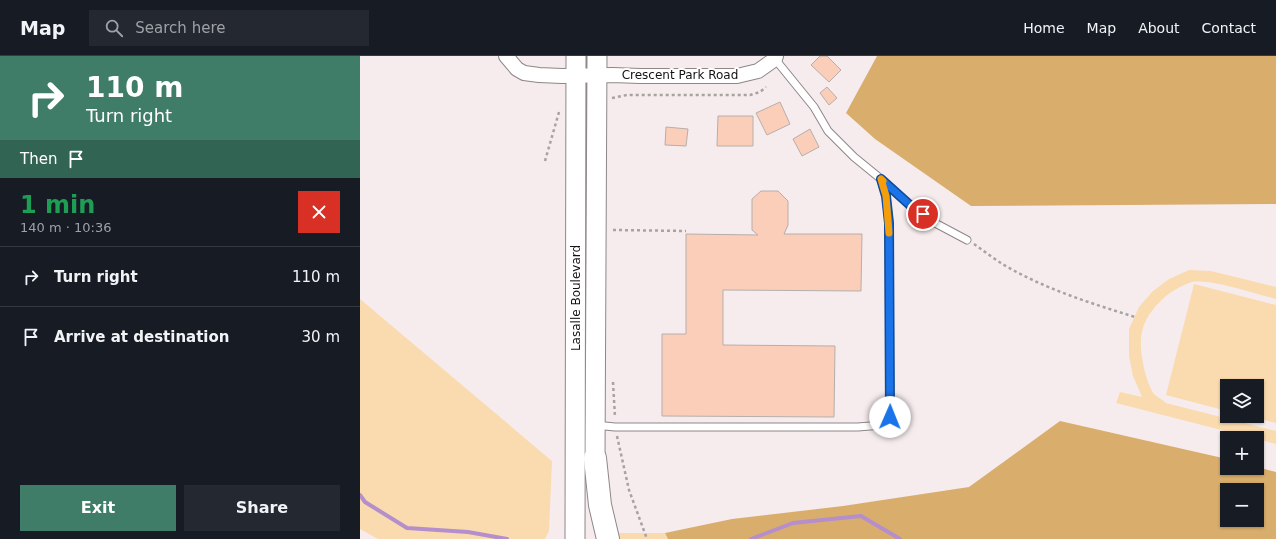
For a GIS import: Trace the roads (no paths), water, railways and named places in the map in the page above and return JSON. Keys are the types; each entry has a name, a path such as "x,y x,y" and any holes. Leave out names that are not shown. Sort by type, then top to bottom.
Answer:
{"highway":[{"path":"595,458 600,505 608,539"}],"main road":[{"name":"Lasalle Boulevard","path":"575,539 576,56"},
{"name":"Lasalle Boulevard","path":"595,458 605,98 605,75 597,56"}],"street":[{"name":"Crescent Park Road","path":"506,56 517,70 524,73 576,76 737,76 758,71 776,58"}],"lane":[{"path":"776,58 814,107 828,131 854,157 911,206 935,223 967,240"},
{"path":"595,424 615,427 858,427 882,425 887,423 890,417 889,223 886,196 881,179"}],"waterway":[{"path":"360,495 365,502 407,528 468,532 507,539"},
{"path":"751,539 793,523 861,516 900,539"}]}
